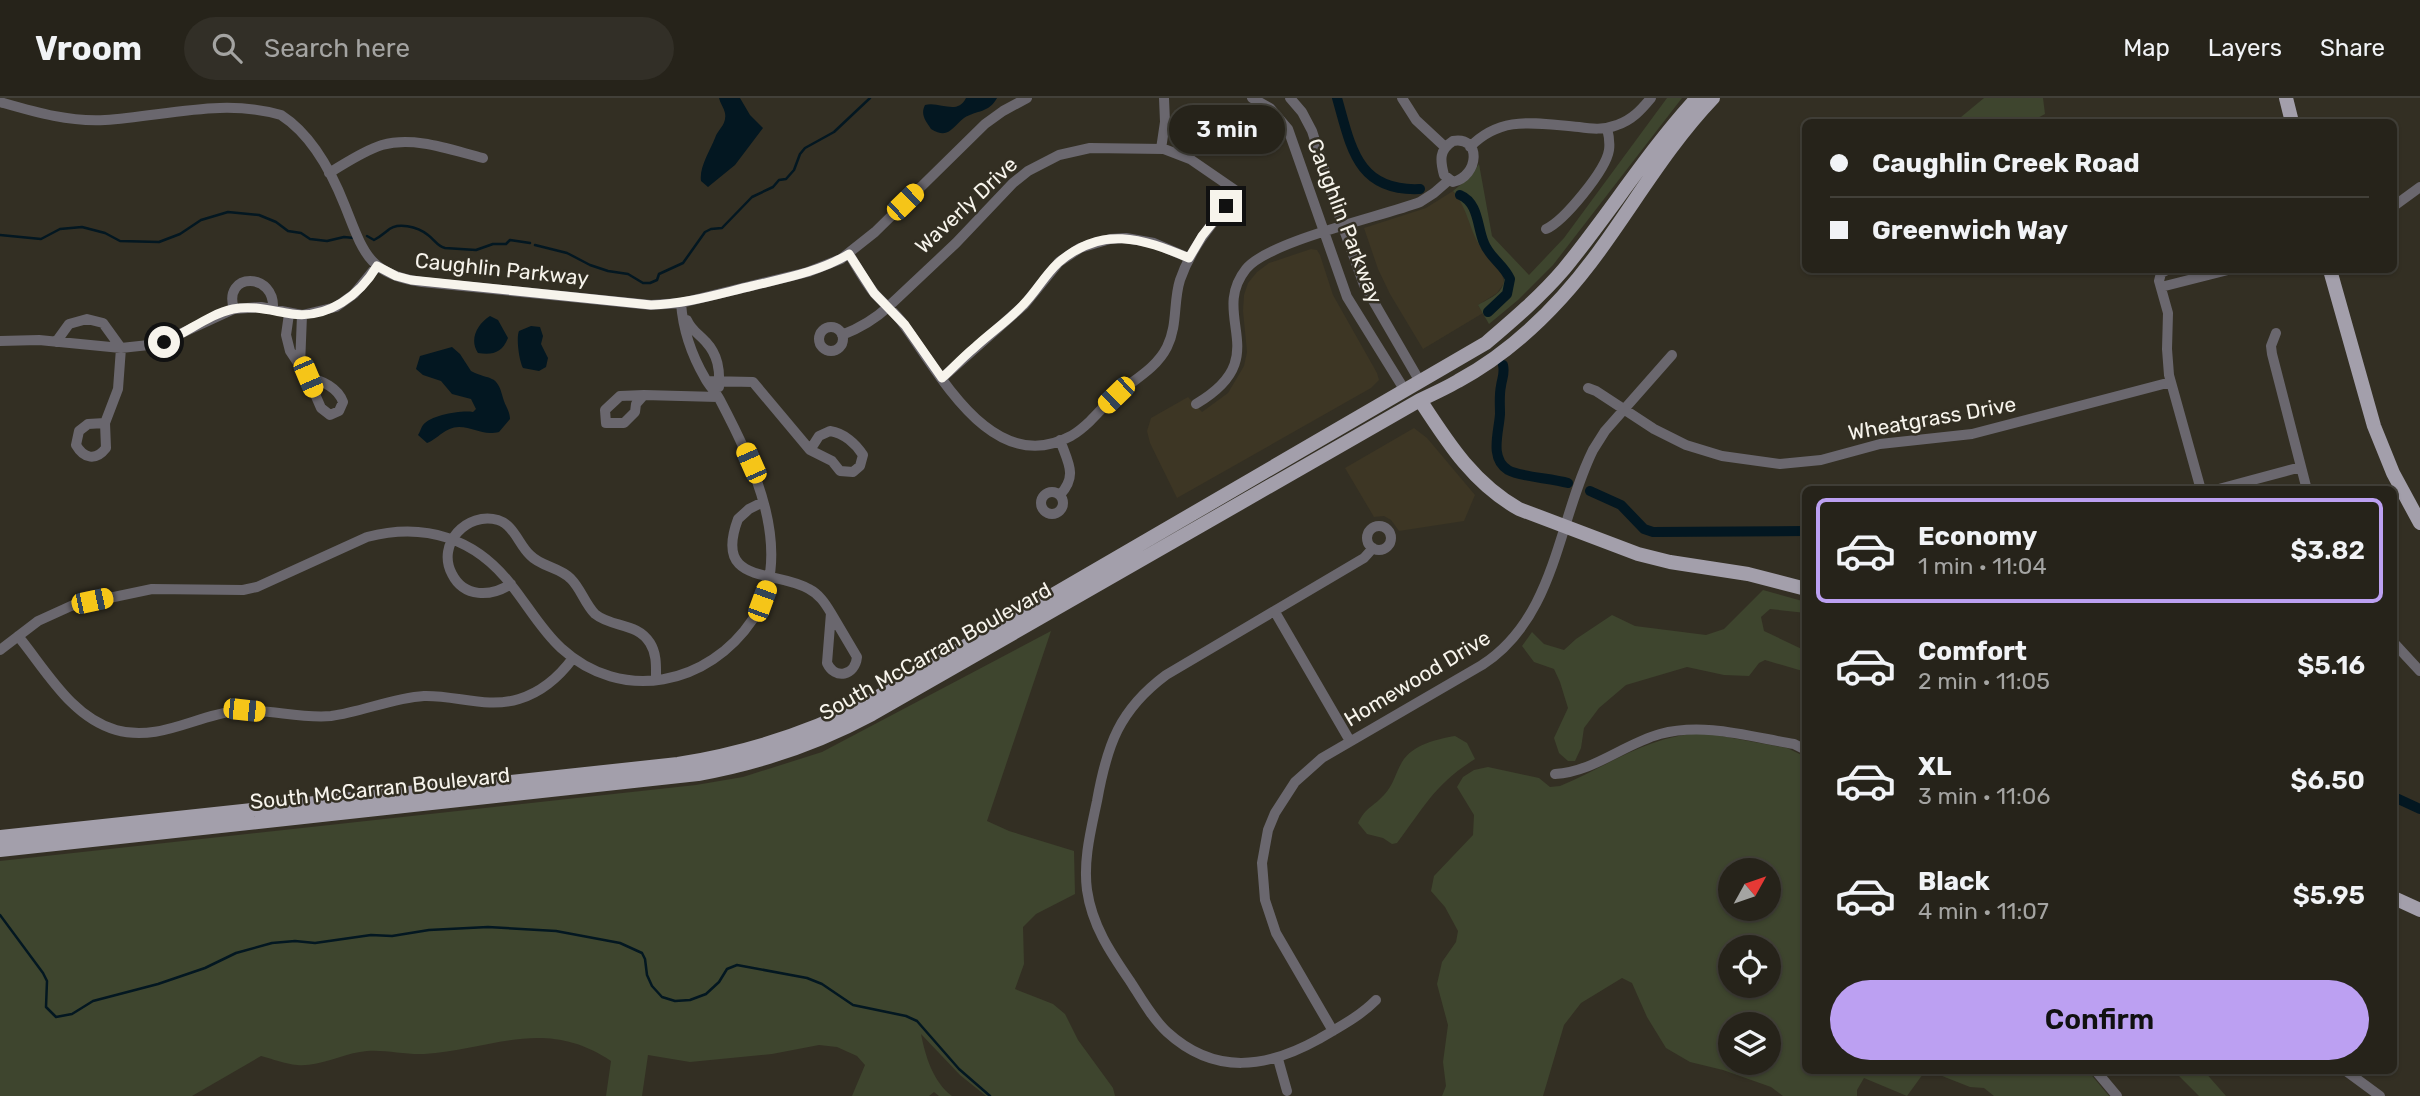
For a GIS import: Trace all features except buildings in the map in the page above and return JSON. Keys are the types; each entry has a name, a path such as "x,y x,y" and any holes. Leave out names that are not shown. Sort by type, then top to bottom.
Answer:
{"main road":[{"name":"South McCarran Boulevard","path":"0,837 678,764 746,751 785,740 824,724 869,702 1486,343 1537,297 1562,270 1697,98"},
{"name":"South McCarran Boulevard","path":"0,850 698,774 752,764 832,735 1477,370 1538,321 1560,299 1604,244 1659,163 1713,98"},
{"path":"2286,98 2291,119"},
{"path":"2331,273 2374,426 2393,473 2420,523"},
{"name":"Caughlin Parkway","path":"1404,389 1420,400 1423,394 1419,380"},
{"path":"1420,400 1457,456 1486,488 1519,509 1639,554 1670,562 1748,574 1802,588"},
{"path":"2397,899 2420,910"}],"street":[{"name":"Caughlin Parkway","path":"377,266 396,276 422,282 630,304 681,303 808,272 849,254 985,124 1027,98"},
{"path":"1161,149 1165,122 1164,98"},
{"name":"Caughlin Parkway","path":"1252,98 1270,108 1288,129 1347,297 1404,389"},
{"name":"Caughlin Parkway","path":"1290,98 1302,112 1312,131 1364,285 1419,380"},
{"path":"1402,98 1416,120 1445,148"},
{"path":"1471,147 1489,131 1512,123 1607,128 1631,118 1651,98"},
{"path":"0,102 54,117 93,120 113,119 210,99 244,100 267,108 288,120 307,140 329,173 364,252 377,266 354,295 336,307 302,315 256,307 234,309 164,342 144,347 0,341"},
{"path":"1546,229 1567,215 1603,166 1609,152 1607,128"},
{"path":"1457,140 1471,147 1474,156 1472,169 1457,182 1448,180 1444,175 1441,158 1445,148 1457,140"},
{"path":"329,173 373,149 399,142 426,144 483,158"},
{"name":"Waverly Drive","path":"842,335 864,326 888,307 956,243 1013,183 1043,162 1066,153 1090,148 1161,149 1190,159 1238,192 1202,236 1189,258"},
{"path":"1196,404 1220,388 1234,367 1238,341 1234,296 1245,270 1257,259 1272,250 1420,202 1448,180"},
{"path":"2397,204 2420,187"},
{"path":"849,254 874,293 905,325 942,378 974,418 995,435 1008,441 1032,445 1060,440 1082,428 1160,358 1172,336 1177,293 1189,258 1154,243 1126,238 1110,239 1080,248 1059,262 1024,305 942,378"},
{"path":"2162,273 2159,276 2168,313 2167,364 2200,486"},
{"path":"2161,287 2216,273"},
{"path":"234,309 233,291 241,282 249,281 262,285 270,292 274,301 273,310"},
{"path":"681,303 692,329 713,351 718,363 718,397"},
{"path":"0,650 38,621 71,606 152,589 236,590 257,587 367,537 421,531 452,538 488,560 511,584 550,637 573,658 599,673 634,681 656,680 689,673 705,666 736,643 756,615 768,586 772,556 763,502 747,454 718,397 696,362 685,333 681,303"},
{"path":"289,314 286,339 290,351 308,377"},
{"path":"300,366 302,315"},
{"path":"55,342 69,324 87,319 103,323 115,336 121,348 118,389 105,423"},
{"path":"2276,334 2271,346 2272,354 2306,486"},
{"path":"696,362 713,351"},
{"name":"Homewood Drive","path":"1333,1031 1273,925 1265,900 1262,863 1268,830 1284,797 1308,769 1350,741 1482,665 1506,647 1529,620 1537,603 1593,450 1605,430 1672,355"},
{"path":"707,381 753,382 810,450 826,458 845,473 860,467 863,456 858,447 830,431 819,436 810,450"},
{"name":"Wheatgrass Drive","path":"1588,388 1662,433 1704,452 1745,460 1795,464 1821,460 1880,443 1972,434 2171,382"},
{"path":"644,395 718,397"},
{"path":"1060,440 1071,478 1060,495"},
{"path":"2230,486 2301,467"},
{"path":"763,502 738,519 733,549 742,568 749,573 808,588 817,594 831,613 857,657 856,664 847,674 835,673 827,663 831,613"},
{"path":"511,584 502,590 484,594 475,593 459,584 449,568 447,558 452,538 464,526 480,519 497,520 506,524 529,555 566,574 573,581 596,614 632,627 645,636 654,653 656,680"},
{"path":"1373,548 1364,558 1166,675 1138,699 1116,730 1103,764 1086,872 1091,908 1104,942 1156,1020 1194,1051 1223,1061 1255,1063 1278,1059 1333,1031 1376,1000"},
{"path":"1275,612 1350,741"},
{"path":"18,636 78,709 104,726 133,733 162,731 244,710 331,716 422,696 486,703 517,700 551,682 573,658"},
{"path":"2397,646 2420,671"},
{"path":"1555,774 1574,773 1642,740 1677,730 1711,730 1794,744 1802,748"},
{"path":"1278,1059 1287,1091"},
{"path":"2099,1074 2117,1096"},
{"path":"2350,1074 2380,1096"}],"shaded area":[{"path":"1453,191 1463,203 1482,250 1501,270 1504,283 1497,293 1478,305 1483,313 1423,349 1390,294 1364,228 1426,208"},
{"path":"1311,249 1317,250 1320,255 1333,295 1379,380 1371,388 1177,498 1150,443 1147,431 1151,418 1188,397 1202,412 1228,393 1244,366 1247,352 1243,311 1248,283 1269,263"},
{"path":"1414,428 1427,438 1475,495 1464,521 1399,531 1391,520 1384,516 1374,517 1345,468"}],"green space":[{"path":"1667,98 1682,98 1553,265 1489,324 1478,305 1499,292 1503,285 1503,275 1478,242 1453,191 1470,177 1479,164 1492,236 1529,275 1564,238"},
{"path":"1984,98 2043,98 2045,114 2036,119 1959,119"},
{"path":"1763,590 1802,601 1802,613 1770,609 1761,617 1764,631 1802,649 1802,671 1765,660 1759,663 1749,676 1724,675 1687,667 1626,685 1599,708 1584,728 1581,748 1575,761 1568,761 1559,753 1554,738 1568,708 1554,669 1534,662 1522,646 1532,632 1544,644 1564,650 1612,615 1635,626 1706,635 1724,629"},
{"path":"1051,631 987,821 1009,831 1074,851 1075,894 1036,914 1023,927 1024,964 1015,989 1053,1004 1065,1014 1078,1040 1113,1088 1115,1096 986,1096 960,1075 921,1034 935,1076 952,1096 939,1096 934,1092 929,1096 852,1096 865,1065 857,1056 837,1047 819,1045 772,1054 690,1062 648,1055 642,1096 606,1096 611,1061 587,1048 541,1038 424,1054 368,1051 305,1065 288,1064 261,1056 192,1096 0,1096 0,861 696,785 743,777 822,752"},
{"path":"1705,733 1787,748 1802,755 1802,1074 1923,1074 1907,1096 1864,1078 1857,1090 1857,1096 1783,1096 1771,1087 1737,1075 1781,1075 1781,1012 1718,1012 1718,1069 1690,1062 1666,1048 1647,1017 1632,983 1622,978 1581,1003 1564,1025 1543,1096 1442,1096 1446,1086 1443,1062 1448,1025 1437,984 1442,962 1456,942 1458,931 1445,907 1431,891 1434,876 1473,835 1474,815 1457,787 1463,777 1474,770 1488,767 1539,778 1550,787 1560,786 1647,745 1684,735"},
{"path":"1455,736 1467,743 1475,759 1440,787 1397,843 1392,844 1383,838 1367,834 1358,823 1387,791 1406,756 1426,744"},
{"path":"1937,1074 2091,1074 2109,1096 1994,1096 1984,1088 1970,1087"},
{"path":"2177,1074 2207,1074 2226,1096 2199,1096"}],"water":[{"path":"719,98 740,98 750,115 763,128 735,165 708,187 701,181 702,170 725,117"},
{"path":"966,98 997,98 986,109 964,118 946,133 931,129 923,115 925,105 953,107"},
{"path":"490,316 498,320 508,338 496,352 478,353 474,338 481,323"},
{"path":"531,326 540,327 543,336 541,344 548,358 546,367 539,371 523,368 519,355 519,331"},
{"path":"452,347 471,371 495,381 510,419 499,432 454,428 427,443 418,435 427,421 447,414 473,412 476,409 471,399 452,394 441,381 423,375 416,369 420,356"}],"waterway":[{"path":"535,245 567,253 608,271 628,274 643,283 657,280 659,274 683,263 705,232 722,228 752,197 773,187 779,180 786,179 794,170 805,148 834,132 870,98"},
{"path":"1337,98 1353,149 1370,174 1382,183 1399,188 1420,189"},
{"path":"1460,195 1474,209 1487,248 1510,279 1507,294 1488,312"},
{"path":"0,235 41,239 60,229 82,227 105,233 120,241 159,242 180,234 201,220 228,212 259,215 288,231 301,233 310,239 327,241 354,238"},
{"path":"367,236 374,240 391,228 402,226 424,232 445,248 476,250 493,244 506,244 510,240 530,243"},
{"path":"1503,365 1496,444 1502,465 1513,472 1568,483"},
{"path":"1590,491 1621,505 1644,529 1653,532 1802,531"},
{"path":"2397,798 2420,809"},
{"path":"0,915 43,973 47,981 46,1007 56,1017 72,1014 93,1001 158,984 205,968 236,953 272,943 315,943 371,935 392,936 429,930 488,927 556,931 620,943 642,953 652,986 662,997 675,1001 690,1000 706,994 719,982 727,969 737,965 807,978 822,984 853,1005 906,1016 917,1021 959,1069 990,1096"}],"route":[{"path":"164,342 228,310 261,307 302,315 336,307 354,295 377,266 411,280 651,305 681,303 785,278 819,269 849,254 874,293 905,325 942,378 1024,305 1059,262 1080,248 1110,239 1126,238 1154,243 1189,258 1196,244 1226,206"}]}
